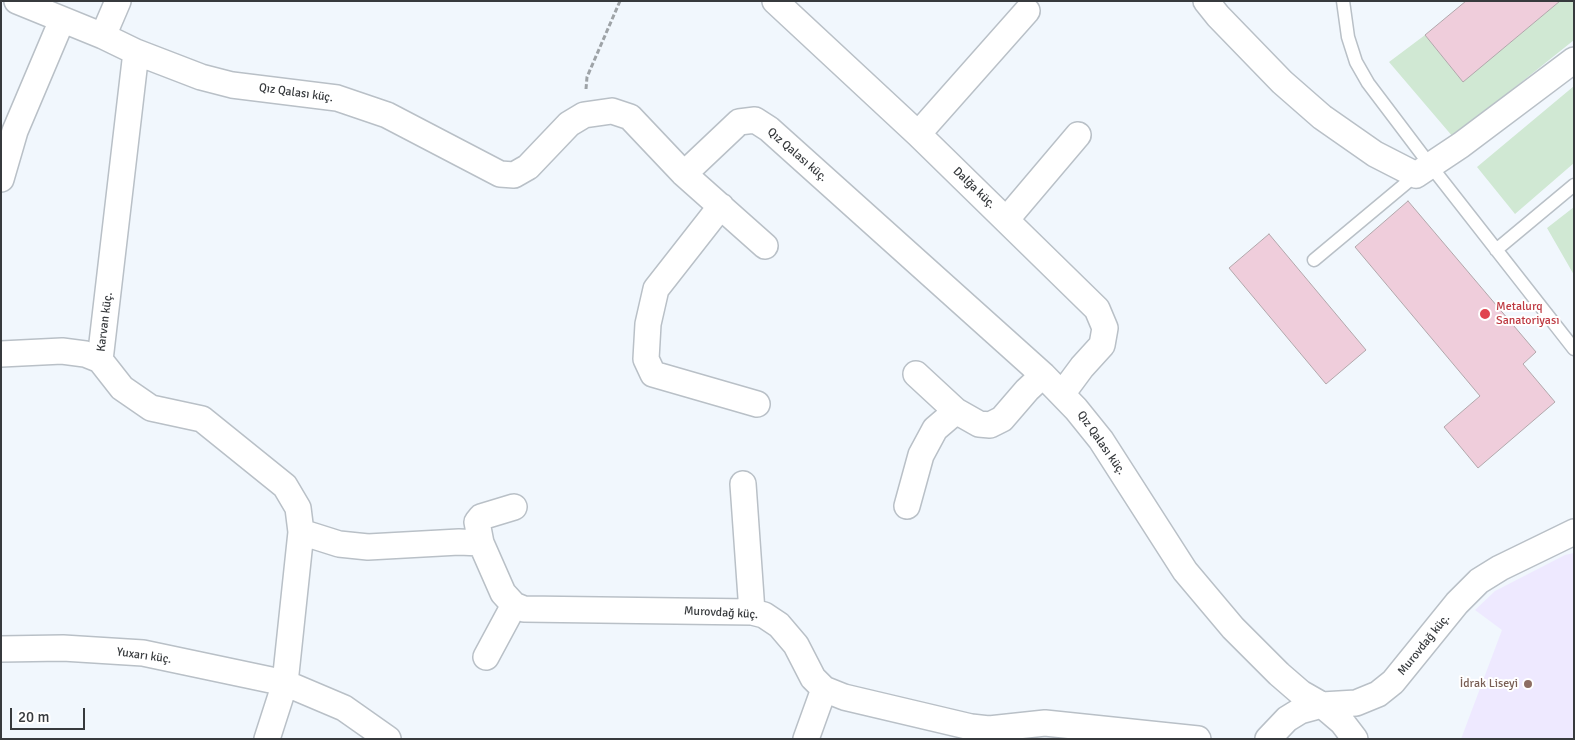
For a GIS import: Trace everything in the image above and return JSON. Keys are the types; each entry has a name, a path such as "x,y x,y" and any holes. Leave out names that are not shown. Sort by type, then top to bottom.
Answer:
{"street":[{"path":"18,1 136,52"},
{"path":"102,36 118,1"},
{"name":"Dalğa küç.","path":"775,1 918,134 1097,309 1105,328 1102,345 1082,367 1062,394"},
{"path":"1206,1 1218,16 1282,82 1322,118 1375,154 1423,170 1461,145 1574,60"},
{"path":"918,134 1027,11"},
{"path":"1,180 15,131 62,20"},
{"name":"Qız Qalası küç.","path":"136,52 201,77 232,85 336,98 387,115 500,174 514,175 528,167 569,124 584,115 612,111 630,117 684,174 739,122 755,120 769,129 1062,394 1090,424 1185,571 1233,628 1300,693 1322,705 1342,722 1355,739"},
{"name":"Karvan küç.","path":"136,52 100,360 122,388 151,408 202,419 285,486 298,508 301,532 285,684 267,739"},
{"path":"1006,220 1078,135"},
{"path":"684,174 765,246"},
{"path":"721,206 656,289 648,324 646,359 653,374 757,404"},
{"path":"1,354 62,352 85,354 100,360"},
{"path":"916,374 956,411 979,424 990,425 1002,419 1043,375"},
{"path":"907,506 921,455 935,429 956,411"},
{"path":"743,484 752,612"},
{"path":"486,657 514,605 503,593 481,543 477,522 481,517 514,507"},
{"path":"301,532 339,544 368,547 459,542 481,543"},
{"name":"Murovdağ küç.","path":"1268,739 1287,719 1300,711 1322,705 1356,702 1378,694 1393,682 1457,603 1479,581 1500,568 1574,532"},
{"name":"Murovdağ küç.","path":"514,605 524,609 752,612 764,615 779,624 796,645 813,678 824,689"},
{"name":"Yuxarı küç.","path":"1,649 63,648 143,653 285,684 344,708 388,739"},
{"path":"806,739 824,689 844,697 972,727 1013,732 1045,724 1198,739"}],"lane":[{"path":"1347,3 1348,37 1356,62 1423,170 1496,250 1574,349"},
{"path":"1314,260 1423,170"},
{"path":"1496,250 1574,186"}],"path":[{"path":"584,115 587,77 620,1"}],"shaded area":[{"name":"İdrak Liseyi","path":"1574,553 1574,739 1461,739 1502,630 1475,610 1495,591 1565,555"}],"green space":[{"path":"1560,1 1574,1 1574,40 1453,137 1389,62 1425,35 1463,81"},
{"path":"1574,86 1574,163 1515,214 1477,167"},
{"path":"1574,207 1574,275 1547,228"}],"building":[{"path":"1466,1 1560,1 1463,82 1425,35"},
{"path":"1408,201 1536,352 1523,364 1555,402 1478,468 1444,427 1480,396 1355,247"},
{"path":"1269,234 1366,350 1326,384 1229,268"}],"place":[{"name":"Metalurq Sanatoriyası","path":"1485,314"},
{"name":"İdrak Liseyi","path":"1528,684"}]}
